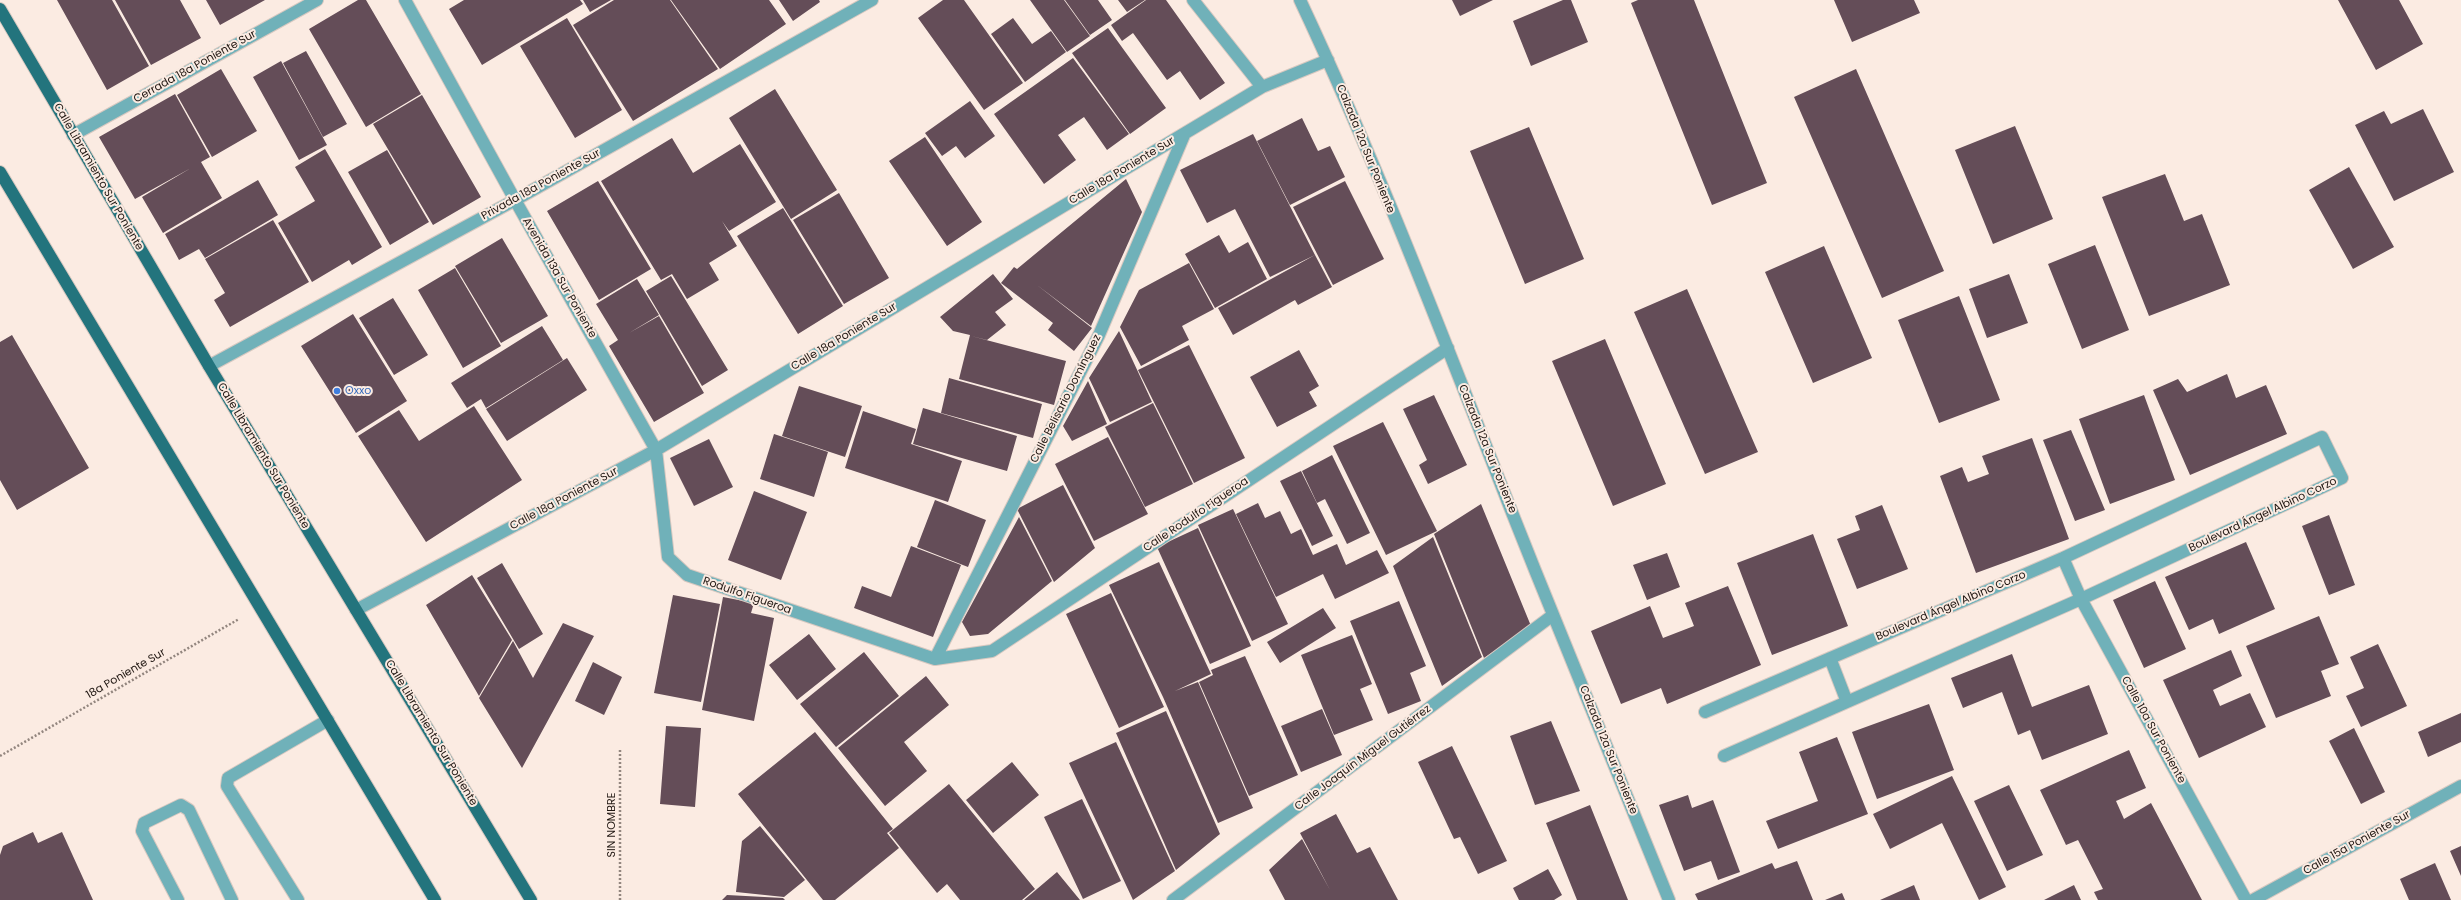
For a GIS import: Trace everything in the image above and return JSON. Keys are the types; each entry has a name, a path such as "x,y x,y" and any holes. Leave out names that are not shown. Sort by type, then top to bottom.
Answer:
{"main road":[{"name":"Calle Libramiento Sur Poniente","path":"0,9 209,366 531,900"},
{"path":"0,172 436,900"}],"street":[{"name":"Cerrada 18a Poniente Sur","path":"73,134 317,0"},
{"name":"Avenida 13a Sur Poniente","path":"405,0 515,200 656,450"},
{"name":"Privada 18a Poniente Sur","path":"209,366 515,200 872,0"},
{"path":"1193,0 1262,86"},
{"name":"Calzada 12a Sur Poniente","path":"1300,0 1328,60 1448,348 1553,615 1670,900"},
{"name":"Calle 18a Poniente Sur","path":"356,610 656,450 1262,86 1328,60"},
{"name":"Calle Belisario Domínguez","path":"934,659 1099,335 1185,133"},
{"name":"Calle Rodulfo Figueroa","path":"934,659 992,651 1448,348"},
{"name":"Boulevard Ángel Albino Corzo","path":"1705,712 2063,558 2322,437 2342,478 2081,599 1724,756"},
{"name":"Rodulfo Figueroa","path":"656,450 668,557 687,575 934,659"},
{"name":"Calle 10a Sur Poniente","path":"2063,558 2081,599 2246,900"},
{"name":"Calle Joaquín Miguel Gutiérrez","path":"1173,900 1553,615"},
{"path":"1830,658 1847,702"},
{"path":"298,900 227,786 228,778 328,720"},
{"name":"Calle 15a Poniente Sur","path":"2253,900 2461,786"},
{"path":"178,900 142,831 144,823 181,804 189,810 232,900"}],"path":[{"name":"18a Poniente Sur","path":"0,756 260,606"},
{"name":"SIN NOMBRE","path":"620,749 620,900"}],"building":[{"path":"57,0 112,0 149,66 107,90"},
{"path":"115,0 180,0 201,38 151,65"},
{"path":"206,0 265,0 220,25"},
{"path":"358,0 366,0 421,94 366,127 309,29"},
{"path":"464,0 580,0 583,4 482,65 449,9"},
{"path":"583,0 611,0 590,12"},
{"path":"614,0 670,0 718,69 633,121 573,25"},
{"path":"671,0 769,0 786,24 720,69"},
{"path":"779,0 819,0 820,2 793,21"},
{"path":"943,0 964,0 1023,83 984,110 918,18"},
{"path":"1030,0 1064,0 1090,36 1067,52"},
{"path":"1065,0 1098,0 1112,20 1090,35"},
{"path":"1118,0 1145,0 1127,12"},
{"path":"1146,0 1166,0 1225,83 1200,100 1180,71 1167,80 1133,33 1122,41 1111,25"},
{"path":"1452,0 1493,0 1460,16"},
{"path":"1563,0 1571,0 1588,42 1531,66 1513,21"},
{"path":"1638,0 1694,0 1767,183 1712,205 1631,3"},
{"path":"1834,0 1914,0 1920,13 1852,42"},
{"path":"2338,0 2399,0 2423,44 2376,70"},
{"path":"567,18 622,110 575,138 520,46"},
{"path":"1013,18 1032,44 1051,31 1066,52 1025,82 991,34"},
{"path":"1108,28 1166,108 1130,134 1072,53"},
{"path":"306,51 347,124 323,137 283,63"},
{"path":"1073,58 1129,134 1107,150 1084,117 1058,135 1076,160 1044,184 994,114"},
{"path":"281,61 327,145 299,160 253,77"},
{"path":"221,69 257,131 212,157 177,95"},
{"path":"1856,69 1944,271 1882,298 1794,97"},
{"path":"775,89 837,190 791,219 729,118"},
{"path":"175,94 210,157 201,162 222,198 163,233 142,197 191,168 135,199 99,137"},
{"path":"422,95 481,197 433,225 373,124"},
{"path":"970,101 995,136 965,158 956,146 942,156 925,133"},
{"path":"2423,109 2454,172 2394,201 2355,125 2384,111 2391,124"},
{"path":"1302,118 1318,151 1330,146 1345,177 1290,205 1257,141"},
{"path":"2015,126 2053,219 1993,244 1955,150"},
{"path":"1529,127 1584,259 1525,284 1470,151"},
{"path":"1253,134 1315,255 1270,277 1235,209 1207,223 1180,170"},
{"path":"925,137 982,222 947,246 889,161"},
{"path":"672,138 693,173 740,144 776,202 729,231 722,221 737,246 709,263 719,280 687,299 672,274 661,280 601,181"},
{"path":"325,149 382,247 352,265 349,260 312,282 278,223 315,201 295,167"},
{"path":"387,150 429,222 390,245 348,172"},
{"path":"2349,167 2394,247 2353,269 2309,190"},
{"path":"2165,174 2184,221 2202,214 2230,285 2149,316 2102,197"},
{"path":"1126,179 1142,212 1091,326 1037,285 1092,328 1074,351 1048,330 1053,323 1001,283 1014,267 1017,269"},
{"path":"258,180 278,215 205,258 199,249 179,260 165,234"},
{"path":"598,181 651,269 599,300 547,211"},
{"path":"1345,181 1384,259 1333,285 1293,207"},
{"path":"839,193 889,278 844,304 793,220"},
{"path":"783,208 843,306 798,334 737,236"},
{"path":"273,220 309,282 230,327 214,300 225,293 205,259"},
{"path":"1219,235 1229,253 1248,242 1267,279 1215,308 1185,254"},
{"path":"502,238 548,316 501,343 455,266"},
{"path":"2095,245 2129,330 2082,349 2048,264"},
{"path":"1824,246 1872,358 1813,383 1765,272"},
{"path":"1315,255 1332,287 1298,305 1295,300 1233,335 1218,308"},
{"path":"1189,263 1214,309 1182,326 1189,340 1141,366 1120,327 1139,290"},
{"path":"455,268 501,346 463,368 418,290"},
{"path":"993,274 1013,299 995,312 1006,325 987,340 971,336 1066,361 1054,405 959,379 970,335 953,331 940,317"},
{"path":"2009,274 2028,323 1987,338 1969,289"},
{"path":"671,276 728,370 702,386 646,291"},
{"path":"637,279 659,315 629,333 659,316 704,393 654,422 609,346 618,340 596,304"},
{"path":"1687,289 1758,452 1705,474 1634,312"},
{"path":"1959,296 2000,400 1939,423 1898,320"},
{"path":"393,298 428,355 394,375 359,318"},
{"path":"353,314 407,401 356,433 301,346"},
{"path":"542,326 563,360 486,408 481,399 467,408 451,383"},
{"path":"1119,331 1152,402 1110,422 1089,378"},
{"path":"12,335 89,468 17,510 0,480 0,342"},
{"path":"1605,339 1666,484 1613,506 1552,361"},
{"path":"1189,345 1245,458 1194,483 1138,370"},
{"path":"1299,350 1319,386 1309,392 1317,406 1277,427 1250,377"},
{"path":"567,358 587,390 507,441 486,409"},
{"path":"2227,374 2236,398 2266,385 2287,434 2190,475 2153,390 2178,379 2187,392"},
{"path":"949,378 1042,404 1033,438 941,413"},
{"path":"1088,381 1107,424 1072,441 1063,426"},
{"path":"799,386 862,406 845,457 782,436"},
{"path":"1434,395 1467,465 1428,484 1419,465 1427,460 1403,409"},
{"path":"2144,395 2175,480 2110,504 2079,419"},
{"path":"1153,403 1193,484 1145,507 1105,427"},
{"path":"474,406 522,480 426,542 358,436 399,410 419,441"},
{"path":"923,408 1017,436 1007,471 913,444"},
{"path":"863,411 916,429 911,444 962,461 948,502 845,468"},
{"path":"1383,422 1437,531 1386,555 1333,446"},
{"path":"2071,430 2105,510 2075,521 2043,440"},
{"path":"774,434 828,452 814,497 760,479"},
{"path":"1108,437 1148,514 1094,541 1055,464"},
{"path":"2032,438 2069,539 1976,573 1940,476 1962,467 1968,482 1989,474 1982,456"},
{"path":"709,439 733,487 694,506 670,458"},
{"path":"1332,455 1370,533 1347,544 1325,499 1317,503 1302,471"},
{"path":"1301,471 1333,536 1312,546 1280,481"},
{"path":"1063,485 1095,548 1054,582 1017,509"},
{"path":"754,491 807,512 781,580 728,560"},
{"path":"935,500 986,520 968,567 917,547"},
{"path":"1258,503 1265,518 1280,511 1291,534 1301,529 1313,555 1337,544 1346,565 1377,550 1389,573 1335,599 1323,574 1276,597 1236,514"},
{"path":"1481,504 1531,626 1484,658 1434,534"},
{"path":"1882,505 1908,569 1857,589 1837,539 1860,530 1855,516"},
{"path":"1233,509 1288,624 1252,641 1198,525"},
{"path":"2329,515 2355,585 2329,595 2302,526"},
{"path":"1019,517 1052,581 988,634 970,636 962,622"},
{"path":"1198,528 1251,646 1210,664 1157,547"},
{"path":"1813,534 1848,626 1772,655 1737,563"},
{"path":"1433,537 1482,657 1442,686 1393,566"},
{"path":"2246,542 2275,609 2219,634 2213,619 2189,630 2165,577"},
{"path":"911,546 961,565 933,637 854,608 862,586 891,597"},
{"path":"1667,553 1680,587 1647,600 1633,565"},
{"path":"1159,562 1211,674 1175,691 1198,682 1253,808 1218,823 1163,697 1109,585"},
{"path":"502,563 543,634 519,649 477,578"},
{"path":"472,575 512,640 479,696 426,605"},
{"path":"2155,581 2186,649 2144,668 2113,600"},
{"path":"1728,586 1761,665 1667,704 1661,688 1621,704 1591,631 1650,606 1663,638 1694,626 1685,603"},
{"path":"1111,593 1164,707 1119,728 1066,614"},
{"path":"673,595 720,604 701,702 654,693"},
{"path":"723,597 754,603 751,613 774,618 754,721 702,710"},
{"path":"1399,601 1426,666 1410,673 1421,701 1388,714 1350,621"},
{"path":"1323,608 1336,628 1280,663 1267,642"},
{"path":"2319,616 2339,664 2321,671 2331,696 2276,718 2246,646"},
{"path":"563,623 594,636 522,768 479,698 513,641 533,678"},
{"path":"809,634 836,669 797,700 769,665"},
{"path":"1352,635 1372,684 1360,689 1373,720 1334,735 1301,655"},
{"path":"2378,644 2407,706 2361,727 2346,696 2364,688 2350,657"},
{"path":"2231,650 2242,676 2213,690 2220,706 2250,693 2266,727 2199,758 2163,680"},
{"path":"864,652 899,696 836,747 800,704"},
{"path":"2012,654 2032,707 2089,685 2108,734 2042,760 2030,730 2018,735 2002,692 1963,708 1951,678"},
{"path":"1245,656 1298,775 1249,796 1199,682 1213,675 1211,670"},
{"path":"593,662 622,677 604,715 575,701"},
{"path":"926,676 949,705 904,742 927,771 885,806 838,748"},
{"path":"1929,704 1954,770 1877,799 1852,732"},
{"path":"1322,709 1342,755 1301,772 1281,726"},
{"path":"1166,711 1220,834 1176,870 1116,733"},
{"path":"2461,713 2461,742 2428,757 2418,732"},
{"path":"1551,721 1580,791 1535,805 1510,736"},
{"path":"666,726 701,728 695,807 660,804"},
{"path":"2354,728 2385,792 2361,804 2329,741"},
{"path":"815,732 893,829 887,833 899,848 835,900 823,900 738,794"},
{"path":"1837,737 1868,814 1778,849 1766,821 1818,801 1799,752"},
{"path":"1116,742 1175,871 1133,900 1069,763"},
{"path":"1452,746 1507,861 1478,874 1460,837 1454,839 1418,762"},
{"path":"2129,750 2146,788 2116,801 2124,819 2151,803 2202,900 2098,900 2094,892 2103,889 2078,840 2066,845 2040,790"},
{"path":"1012,762 1039,795 993,833 966,800"},
{"path":"1952,776 2006,887 1979,900 1942,823 1890,849 1873,814"},
{"path":"949,784 1035,889 1022,900 960,900 947,884 937,893 889,833"},
{"path":"2009,785 2043,855 2007,871 1974,801"},
{"path":"1688,795 1692,808 1713,800 1740,872 1718,880 1711,861 1684,871 1659,805"},
{"path":"1082,799 1121,881 1083,899 1044,817"},
{"path":"1590,805 1628,900 1577,900 1546,823"},
{"path":"1336,814 1357,853 1370,847 1398,900 1285,900 1269,870 1302,839 1330,890 1300,833"},
{"path":"760,826 805,880 784,897 736,892 742,841"},
{"path":"33,832 38,843 62,832 93,900 0,900 0,855 3,846"},
{"path":"2461,846 2461,876 2450,851"},
{"path":"1797,861 1813,900 1698,900 1695,894 1772,863 1775,869"},
{"path":"2435,863 2451,900 2409,900 2400,879"},
{"path":"1548,869 1562,895 1554,900 1519,900 1513,888"},
{"path":"1057,872 1080,900 1024,900"},
{"path":"1914,885 1920,900 1880,900"},
{"path":"2074,885 2081,900 2044,900"},
{"path":"1842,893 1845,900 1825,900"},
{"path":"727,895 783,898 785,900 722,900"}],"place":[{"name":"Oxxo","path":"337,391"}]}
